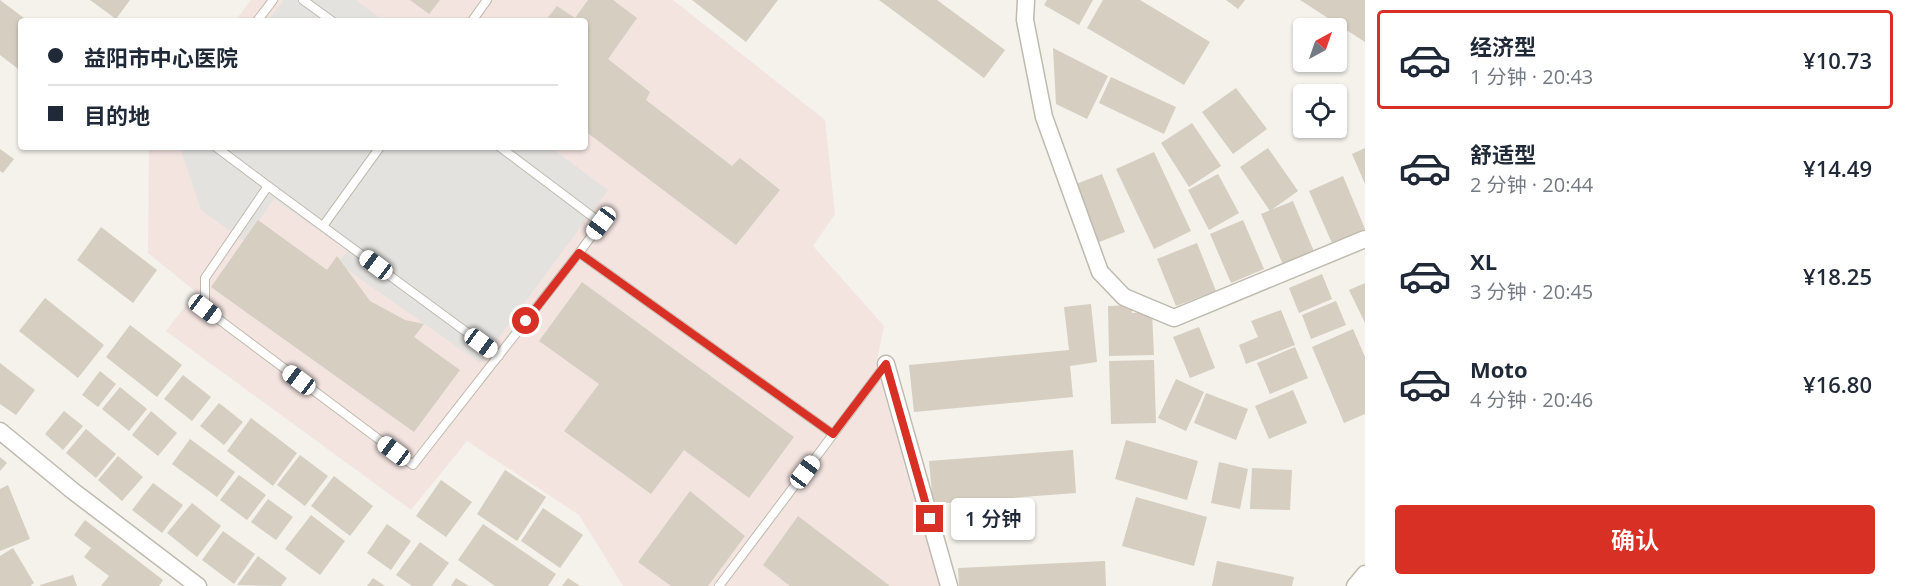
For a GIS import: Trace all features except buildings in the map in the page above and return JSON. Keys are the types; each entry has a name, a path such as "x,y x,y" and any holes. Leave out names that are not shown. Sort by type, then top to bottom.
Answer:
{"street":[{"path":"1026,0 1026,20 1044,117 1100,272 1124,297 1174,318 1365,239"},
{"path":"886,364 949,586"},
{"path":"0,430 73,490 198,586"},
{"path":"1355,586 1365,574"}],"lane":[{"path":"259,18 273,0"},
{"path":"303,0 328,18"},
{"path":"474,18 487,0"},
{"path":"220,150 499,356"},
{"path":"323,226 378,150"},
{"path":"268,186 205,278 205,309 413,465 601,223 504,150"},
{"path":"579,253 833,434"},
{"path":"719,586 886,364"}],"shaded area":[{"path":"251,0 673,0 825,120 835,214 813,246 884,326 876,365 939,586 623,586 579,515 467,441 411,510 166,331 196,292 148,253 149,150 588,150 588,18 237,18"},
{"path":"284,0 356,0 380,18 270,18"},
{"path":"181,150 554,150 608,190 480,363 338,263 348,251 274,199 244,241 201,210"}],"route":[{"path":"526,321 579,253 833,434 886,364 930,519"}]}
